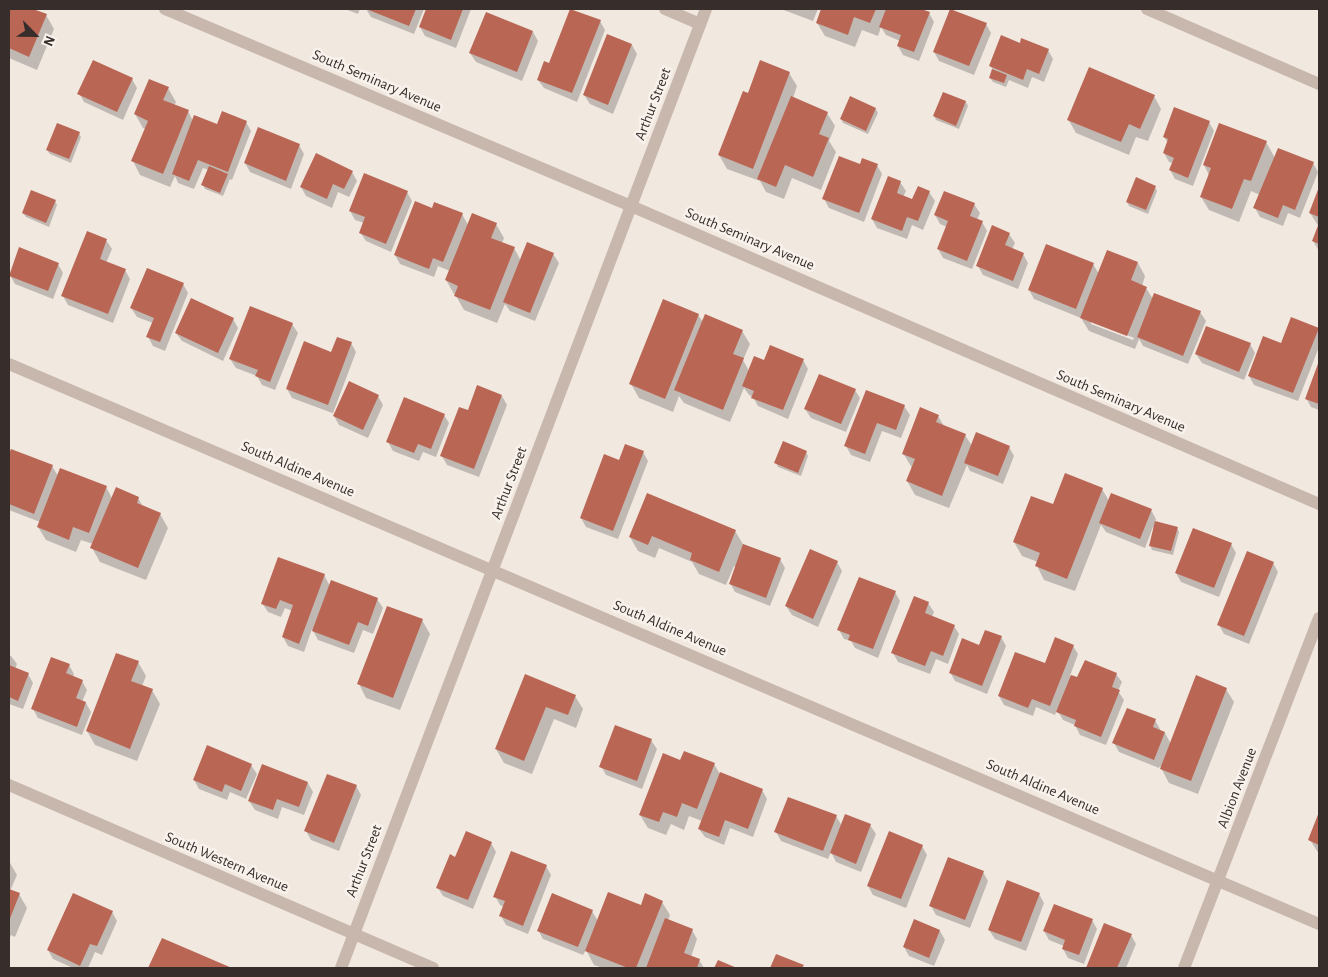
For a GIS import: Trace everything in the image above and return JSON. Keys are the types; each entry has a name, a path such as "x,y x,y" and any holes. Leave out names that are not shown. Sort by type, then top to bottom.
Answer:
{"street":[{"name":"South Seminary Avenue","path":"165,9 632,206 1319,504"},
{"path":"665,9 700,24"},
{"name":"Arthur Street","path":"341,968 706,9"},
{"path":"1147,9 1319,84"},
{"name":"South Aldine Avenue","path":"9,364 1319,924"},
{"name":"Albion Avenue","path":"1184,968 1319,618"},
{"name":"South Western Avenue","path":"9,785 433,968"}],"building":[{"path":"9,9 33,9 47,14 29,57 9,48"},
{"path":"366,9 416,9 409,26"},
{"path":"426,9 463,9 451,40 419,27"},
{"path":"570,9 601,20 572,93 537,80 544,61 549,63"},
{"path":"821,9 876,9 870,23 854,17 848,35 816,23"},
{"path":"886,9 921,9 930,12 914,52 897,46 901,35 879,27"},
{"path":"950,9 987,23 969,66 933,52"},
{"path":"486,12 533,31 517,72 469,53"},
{"path":"607,34 632,44 608,105 583,95"},
{"path":"1001,35 1020,43 1021,38 1049,49 1039,74 1027,69 1023,80 989,66"},
{"path":"93,60 133,78 117,112 77,94"},
{"path":"760,60 790,72 753,169 718,155 743,91 748,93"},
{"path":"1089,67 1155,95 1140,129 1129,124 1121,142 1067,120"},
{"path":"992,69 1007,75 1004,83 989,78"},
{"path":"149,79 169,87 163,100 189,110 163,174 131,161 148,121 134,114"},
{"path":"943,92 966,101 956,126 933,116"},
{"path":"791,96 828,112 819,134 829,138 813,177 785,165 776,187 757,179"},
{"path":"850,96 876,108 866,131 840,119"},
{"path":"1174,107 1210,121 1188,178 1169,170 1174,158 1163,153 1168,139 1163,137"},
{"path":"222,111 247,121 228,172 198,160 189,181 172,174 194,115 217,124"},
{"path":"57,123 80,132 69,159 46,150"},
{"path":"1219,123 1267,141 1251,181 1244,179 1232,209 1200,197 1211,168 1203,165"},
{"path":"258,127 300,144 286,181 244,163"},
{"path":"1278,148 1314,162 1295,210 1283,205 1278,218 1253,208"},
{"path":"316,153 353,171 344,189 333,184 327,199 300,187"},
{"path":"839,156 860,164 862,158 878,164 859,213 822,199"},
{"path":"209,166 228,174 220,193 201,185"},
{"path":"364,173 408,191 386,244 359,233 365,217 349,211"},
{"path":"888,176 901,181 897,193 912,199 918,186 930,191 918,221 907,217 902,231 871,219"},
{"path":"1136,177 1156,186 1146,210 1126,202"},
{"path":"1319,187 1319,217 1309,213"},
{"path":"31,190 56,200 46,223 22,213"},
{"path":"944,191 975,203 970,216 983,221 967,261 937,249 948,221 934,215"},
{"path":"415,201 432,208 434,202 463,213 443,262 433,258 429,269 394,255"},
{"path":"472,213 497,223 491,238 515,247 490,310 454,296 458,286 445,280"},
{"path":"1319,223 1319,244 1312,241"},
{"path":"992,225 1010,233 1005,245 1024,253 1013,281 976,266"},
{"path":"87,231 107,239 100,259 126,269 108,314 61,296"},
{"path":"527,242 554,253 530,313 503,302"},
{"path":"1046,244 1094,263 1076,309 1028,290"},
{"path":"19,247 59,263 48,291 9,276"},
{"path":"1107,250 1138,262 1131,280 1147,287 1127,336 1080,318"},
{"path":"147,268 184,283 160,342 146,337 154,318 130,308"},
{"path":"1154,293 1201,311 1183,356 1137,337"},
{"path":"191,298 234,318 218,353 175,333"},
{"path":"663,299 699,314 665,399 629,384"},
{"path":"250,306 293,323 270,382 255,376 258,370 229,359"},
{"path":"705,314 743,330 733,354 744,358 723,410 674,390"},
{"path":"1291,317 1319,328 1293,393 1248,376 1263,336 1281,343"},
{"path":"1206,326 1251,343 1239,372 1195,354"},
{"path":"337,337 352,342 328,405 286,389 304,341 331,352"},
{"path":"770,345 804,359 783,410 751,398 754,391 742,386 754,356 764,360"},
{"path":"1319,361 1319,404 1305,399"},
{"path":"819,374 856,389 841,424 804,409"},
{"path":"349,381 379,395 363,430 333,416"},
{"path":"477,385 502,395 474,469 440,456 459,407 468,410"},
{"path":"866,390 905,405 896,430 877,423 865,454 844,446"},
{"path":"404,397 445,414 431,449 418,444 414,453 386,442"},
{"path":"920,407 939,415 936,422 966,434 942,496 906,481 915,459 902,454"},
{"path":"976,432 1010,446 998,476 964,463"},
{"path":"783,441 807,451 798,473 774,463"},
{"path":"625,444 644,451 613,531 580,518 604,454 619,460"},
{"path":"11,449 53,465 34,514 9,504 9,454"},
{"path":"60,468 107,486 89,533 73,527 69,540 37,527"},
{"path":"1065,473 1103,488 1067,579 1035,566 1040,553 1013,542 1031,496 1053,504"},
{"path":"116,487 139,497 137,503 161,513 138,568 90,548"},
{"path":"647,493 736,530 719,572 690,560 692,553 652,536 648,545 629,537"},
{"path":"1111,493 1152,509 1140,539 1099,523"},
{"path":"1155,521 1178,527 1171,551 1149,546"},
{"path":"1193,528 1232,543 1214,588 1175,573"},
{"path":"743,544 781,558 766,598 729,584"},
{"path":"810,549 838,561 813,619 785,606"},
{"path":"1247,551 1274,562 1244,636 1217,625"},
{"path":"278,557 325,574 299,644 282,637 293,605 280,600 276,609 261,604"},
{"path":"859,577 896,591 873,649 848,640 850,635 837,630"},
{"path":"331,580 378,598 368,626 358,622 349,645 312,631"},
{"path":"914,596 929,602 925,613 955,625 943,656 931,651 925,666 891,653"},
{"path":"387,606 423,619 393,698 357,684"},
{"path":"985,630 1002,636 982,686 949,673 962,638 979,645"},
{"path":"1055,637 1074,645 1050,706 1032,699 1028,708 998,696 1015,652 1045,663"},
{"path":"116,653 139,661 131,681 153,689 130,749 86,731"},
{"path":"51,657 70,664 66,673 83,680 76,698 86,702 77,727 31,709"},
{"path":"1085,660 1117,673 1112,687 1120,690 1101,737 1074,726 1076,720 1056,712 1071,675 1077,677"},
{"path":"9,665 29,673 18,701 9,697"},
{"path":"525,674 576,695 568,715 546,707 524,761 495,749"},
{"path":"1196,675 1227,688 1191,781 1160,769"},
{"path":"1127,708 1156,719 1153,727 1165,732 1154,760 1112,743"},
{"path":"615,725 652,739 637,781 599,767"},
{"path":"207,745 252,764 241,791 225,784 222,792 193,780"},
{"path":"684,751 715,763 697,809 682,803 677,817 663,812 659,822 639,815 663,753 680,760"},
{"path":"262,764 308,782 299,807 277,799 273,810 248,801"},
{"path":"720,772 763,789 748,829 725,820 719,837 698,829"},
{"path":"327,774 357,785 334,843 304,831"},
{"path":"788,797 837,815 823,851 774,832"},
{"path":"1319,812 1319,845 1308,840"},
{"path":"845,814 871,824 856,864 830,853"},
{"path":"466,831 492,842 468,900 436,888 450,854 455,857"},
{"path":"889,831 923,845 901,899 867,886"},
{"path":"511,851 547,865 523,926 499,916 505,901 493,897"},
{"path":"948,857 984,871 965,920 929,906"},
{"path":"1007,880 1040,893 1021,942 988,930"},
{"path":"9,889 20,893 9,921"},
{"path":"608,892 641,905 645,893 663,901 636,968 628,968 585,951"},
{"path":"73,893 113,911 97,946 90,944 80,966 47,950"},
{"path":"552,893 593,910 578,947 537,931"},
{"path":"1054,904 1093,919 1079,955 1062,949 1065,940 1043,931"},
{"path":"665,918 693,929 684,953 700,959 697,968 646,968"},
{"path":"914,919 940,930 929,958 903,947"},
{"path":"1104,923 1132,934 1117,968 1086,968"},
{"path":"162,938 232,968 148,968"},
{"path":"776,954 804,965 802,968 770,968"},
{"path":"718,960 737,968 714,968"}]}
